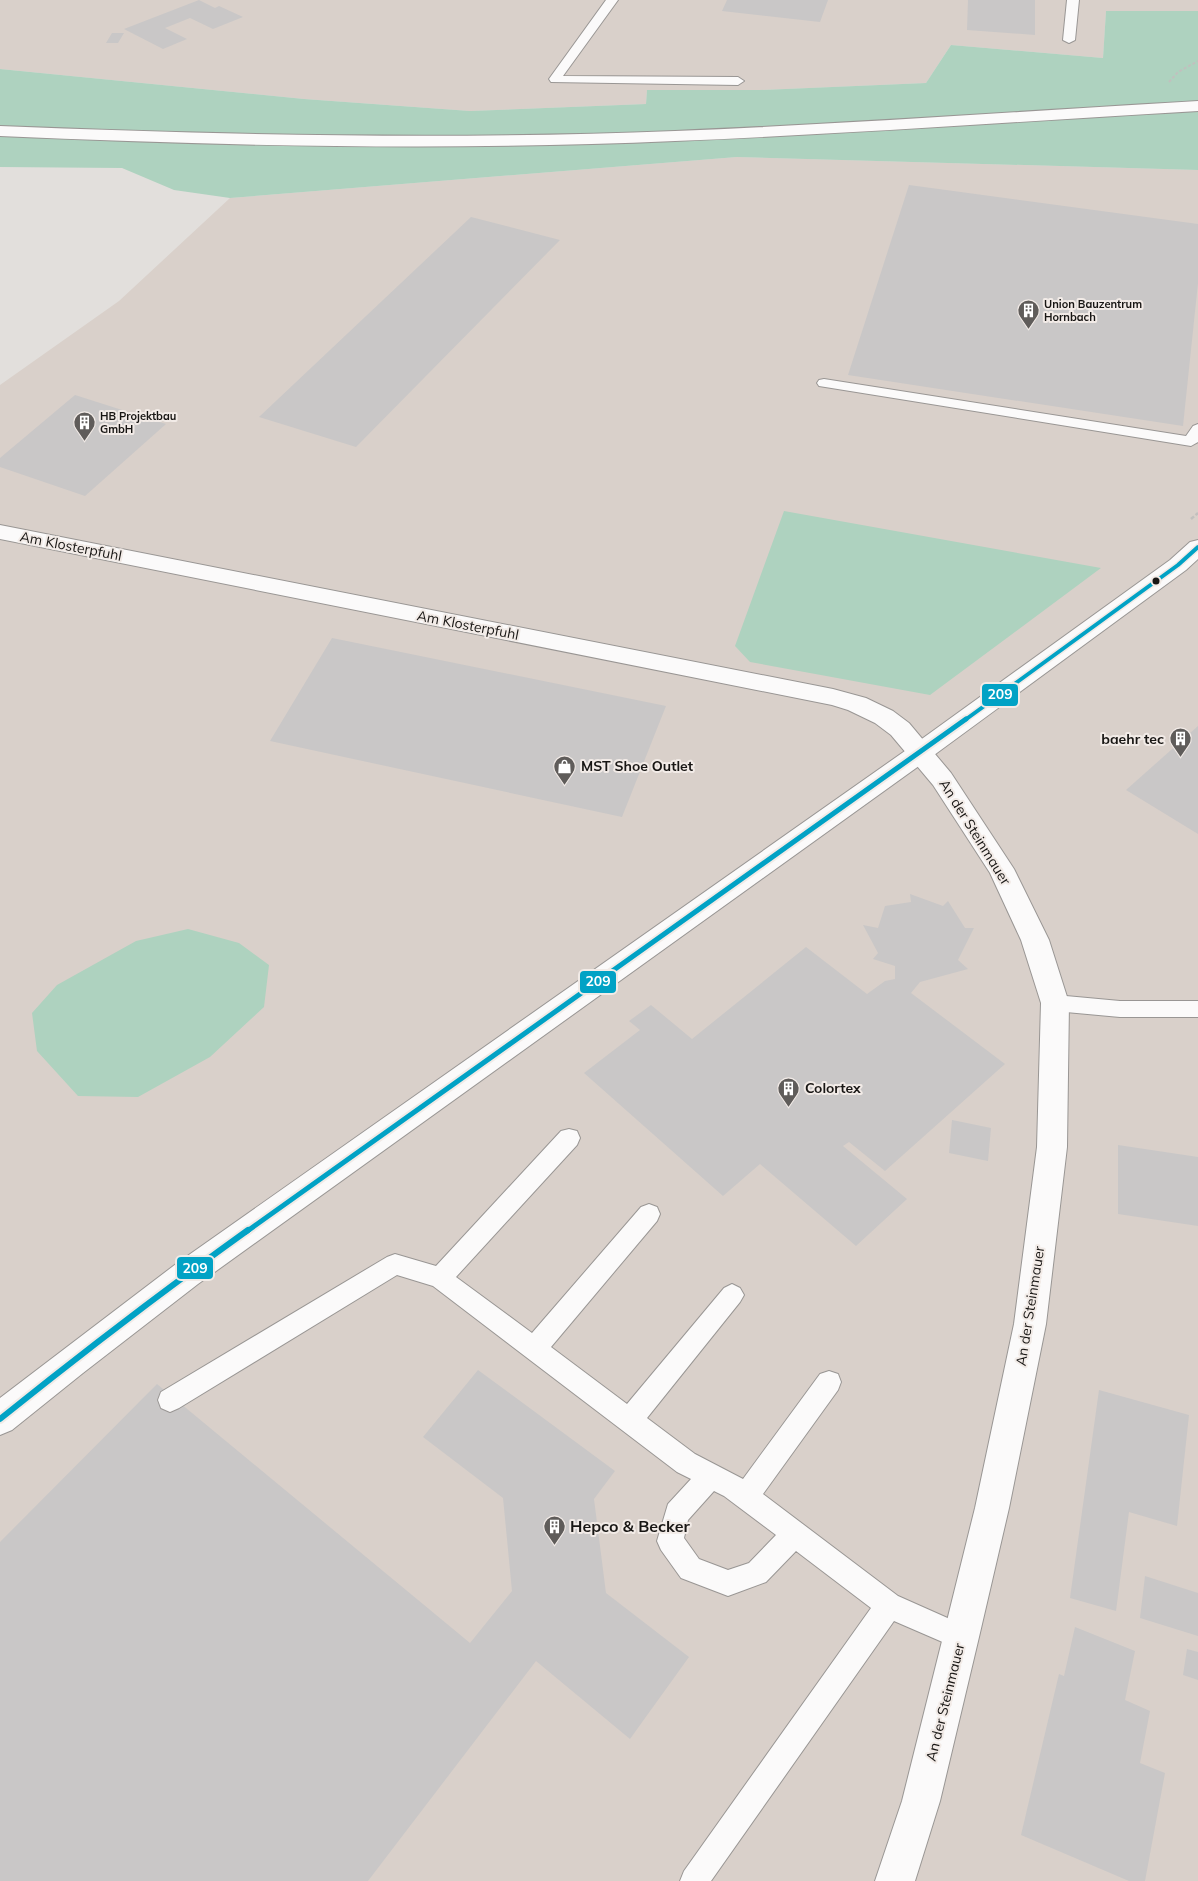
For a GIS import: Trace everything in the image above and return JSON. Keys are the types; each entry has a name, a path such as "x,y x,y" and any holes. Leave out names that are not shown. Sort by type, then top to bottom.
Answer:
{"main road":[{"path":"904,122 1185,91"},
{"path":"0,131 190,139 436,140 675,136 1198,106"},
{"name":"Am Klosterpfuhl","path":"0,532 833,698 857,704 884,718 900,729 921,752"},
{"path":"0,1418 187,1274 921,752 1178,565 1198,547"},
{"name":"An der Steinmauer","path":"894,1881 921,1801 992,1508 1030,1324 1052,1147 1055,1003 1035,940 1001,868 942,778 921,752"}],"lane":[{"path":"612,0 555,79 738,81"},
{"path":"1069,40 1072,0"},
{"path":"824,383 1191,441 1198,429"},
{"path":"1055,1003 1120,1009 1198,1009"},
{"path":"440,1278 569,1138"},
{"path":"534,1349 649,1214"},
{"path":"170,1400 395,1264 440,1278 686,1463 733,1487 889,1605 961,1637"},
{"path":"630,1420 732,1295"},
{"path":"745,1496 828,1382"},
{"path":"711,1476 677,1513 670,1541 690,1569 728,1583 757,1573 795,1534"},
{"path":"694,1881 889,1605"}],"shaded area":[{"path":"0,0 1198,0 1198,11 1106,11 1103,58 951,45 926,83 760,90 647,90 646,104 470,111 304,99 0,69"},
{"path":"737,157 1198,170 1198,1881 0,1881 0,385 119,301 230,198"}],"green space":[{"path":"1106,11 1198,11 1198,170 737,157 230,198 174,190 122,168 0,167 0,69 304,99 470,111 646,104 647,90 760,90 926,83 951,45 1103,58"},
{"path":"784,511 1101,568 930,695 750,662 735,646"},
{"path":"188,929 239,943 269,965 264,1007 210,1057 138,1097 78,1096 37,1051 32,1013 57,985 136,941"}],"building":[{"path":"199,0 215,8 219,6 243,17 213,29 190,18 165,28 187,39 163,49 124,29"},
{"path":"727,0 828,0 820,22 722,11"},
{"path":"968,0 1035,0 1035,35 967,30"},
{"path":"112,33 124,33 118,43 106,43"},
{"name":"Union Bauzentrum Hornbach","path":"909,185 1198,224 1198,283 1183,426 848,375"},
{"path":"471,217 560,240 356,447 259,417"},
{"name":"HB Projektbau GmbH","path":"75,395 166,424 85,496 0,467 0,458"},
{"path":"332,638 666,706 622,817 270,741"},
{"name":"baehr tec","path":"1198,726 1198,834 1126,790"},
{"name":"Colortex","path":"910,894 943,906 948,901 965,928 974,928 958,960 968,969 920,982 911,993 1005,1064 885,1171 849,1142 843,1146 907,1199 856,1246 760,1164 723,1196 584,1073 640,1030 629,1021 651,1005 692,1039 806,947 867,994 885,981 895,979 895,966 873,959 878,953 863,925 878,928 885,906 911,902"},
{"path":"952,1120 991,1128 988,1161 949,1153"},
{"path":"1118,1145 1198,1157 1198,1226 1118,1214"},
{"path":"478,1370 615,1471 594,1499 606,1593 689,1657 630,1739 536,1661 368,1881 0,1881 0,1542 157,1384 470,1643 512,1591 503,1498 423,1437"},
{"path":"1099,1390 1189,1415 1177,1526 1129,1512 1116,1611 1070,1598"},
{"path":"1145,1576 1198,1593 1198,1636 1140,1618"},
{"path":"1075,1627 1135,1651 1125,1700 1150,1711 1140,1763 1165,1773 1145,1881 1129,1881 1021,1835 1059,1674 1064,1676"},
{"path":"1187,1649 1198,1652 1198,1680 1183,1675"}],"transit line":[{"name":"209","path":"0,1419 71,1362 187,1274 921,752 1178,565 1198,547"}],"place":[{"name":"Union Bauzentrum Hornbach","path":"1028,329"},
{"name":"HB Projektbau GmbH","path":"84,441"},
{"name":"baehr tec","path":"1180,758"},
{"name":"MST Shoe Outlet","path":"565,785"},
{"name":"Colortex","path":"789,1107"},
{"name":"Hepco & Becker","path":"554,1545"}]}
